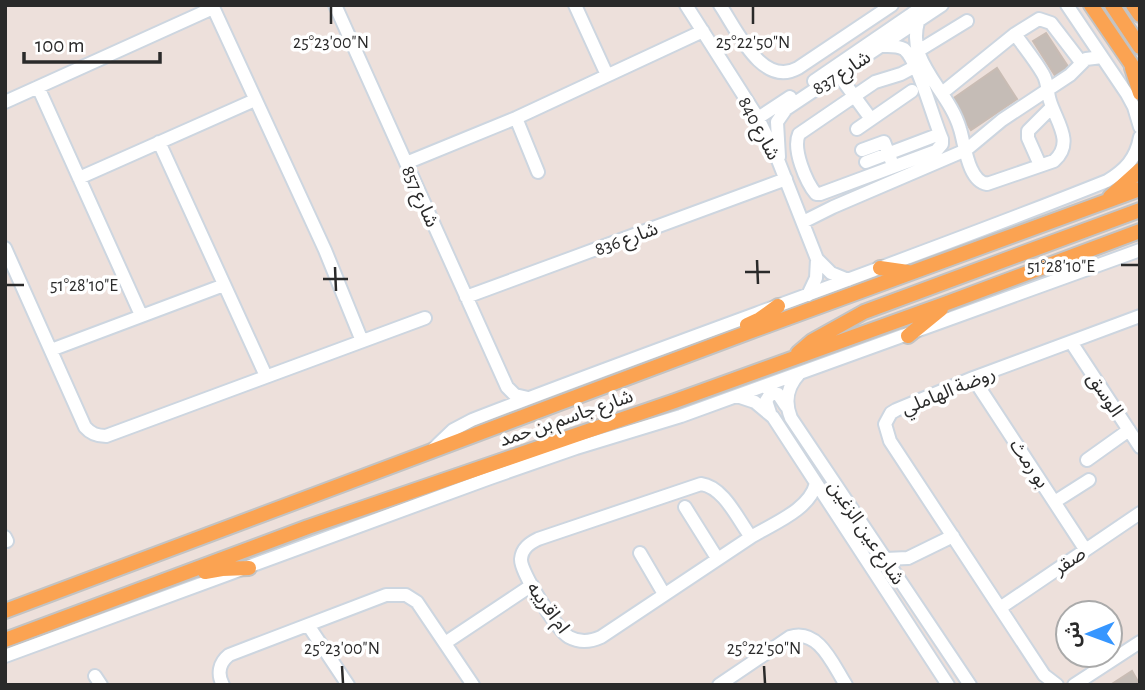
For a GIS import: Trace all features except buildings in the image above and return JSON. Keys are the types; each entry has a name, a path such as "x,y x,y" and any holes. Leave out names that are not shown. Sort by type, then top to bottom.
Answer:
{"main road":[{"path":"1091,5 1140,77"},
{"path":"1112,5 1140,47"},
{"path":"1133,5 1140,15"},
{"path":"1131,64 1140,93"},
{"path":"1107,201 1140,170"},
{"name":"شارع جاسم بن حمد","path":"5,611 1140,189"},
{"path":"789,360 812,341 864,313 1140,210"},
{"name":"شارع جاسم بن حمد","path":"5,640 308,527 789,360 1140,231"},
{"path":"1117,239 1140,237"},
{"path":"880,268 913,272"},
{"path":"908,336 947,303"},
{"path":"716,345 731,331 760,319 778,306"},
{"path":"166,580 222,569 249,568"}],"street":[{"name":"شارع 857","path":"335,5 506,387"},
{"path":"575,5 607,75"},
{"name":"شارع 840","path":"686,5 758,118 786,179 817,259"},
{"path":"720,5 759,62 768,70 780,73 798,68 892,5"},
{"name":"شارع 837","path":"758,118 925,5"},
{"name":"شارع 837","path":"778,160 776,125 781,114 942,5"},
{"path":"1067,5 1127,94 1140,127"},
{"path":"5,102 212,6 325,250 362,341"},
{"path":"918,51 967,20"},
{"path":"942,93 1034,20 1047,20 1054,26 1081,62"},
{"path":"918,22 918,51 957,119 974,176 982,183 993,183 1054,161 1063,146 1063,133 1043,75 1015,34"},
{"path":"406,163 516,118 703,31"},
{"path":"865,156 890,156 939,149 942,141 916,66 901,47 882,46"},
{"path":"803,222 966,150 1002,120 1072,73 1081,62 1091,57 1101,57"},
{"path":"916,66 880,80 806,128 797,138 796,151 812,191 820,194 939,131"},
{"path":"838,74 871,119"},
{"path":"38,87 141,315"},
{"path":"857,129 912,91"},
{"path":"79,177 255,100"},
{"path":"1040,165 1028,138 1028,131 1052,107"},
{"path":"516,118 538,172"},
{"path":"159,142 266,376"},
{"name":"شارع جاسم بن حمد","path":"429,452 453,430 498,410 1107,181 1125,169 1139,143"},
{"name":"شارع 836","path":"466,297 786,179"},
{"path":"5,248 85,427 100,436 425,318"},
{"name":"شارع جاسم بن حمد","path":"5,656 490,478 737,396 1140,250"},
{"path":"817,259 831,273 848,280"},
{"path":"808,295 816,278 817,259"},
{"path":"51,350 224,285"},
{"name":"روضة الهاملي","path":"1057,685 1044,674 890,441 887,418 896,410 973,378 1140,316"},
{"name":"الوسق","path":"1071,342 1140,447"},
{"path":"786,406 790,386 799,374"},
{"name":"بو رمث","path":"973,378 1085,549"},
{"path":"498,410 506,387 514,395 530,398"},
{"path":"770,413 765,401 771,393 778,394 786,406"},
{"name":"شارع عين الزغين","path":"737,396 755,402 770,413 948,685"},
{"name":"شارع عين الزغين","path":"786,406 820,463 970,685"},
{"path":"1087,460 1129,430"},
{"path":"1056,501 1089,480"},
{"name":"ام اقريبه","path":"751,537 719,492 708,485 695,485 532,542 521,558 532,585 560,629 579,641 594,640 806,502 817,483"},
{"name":"ام اقريبه","path":"806,502 828,501"},
{"path":"685,507 717,558"},
{"name":"صقر","path":"1000,608 1140,513"},
{"path":"885,559 908,558 953,536"},
{"path":"640,553 664,594"},
{"path":"900,581 902,568 908,558"},
{"path":"445,643 532,585"},
{"path":"223,685 219,677 220,667 229,656 399,593 417,602 473,685"},
{"path":"309,625 348,685"},
{"path":"721,684 790,637 803,635 819,643 846,685"},
{"path":"1074,685 1140,642"}]}
